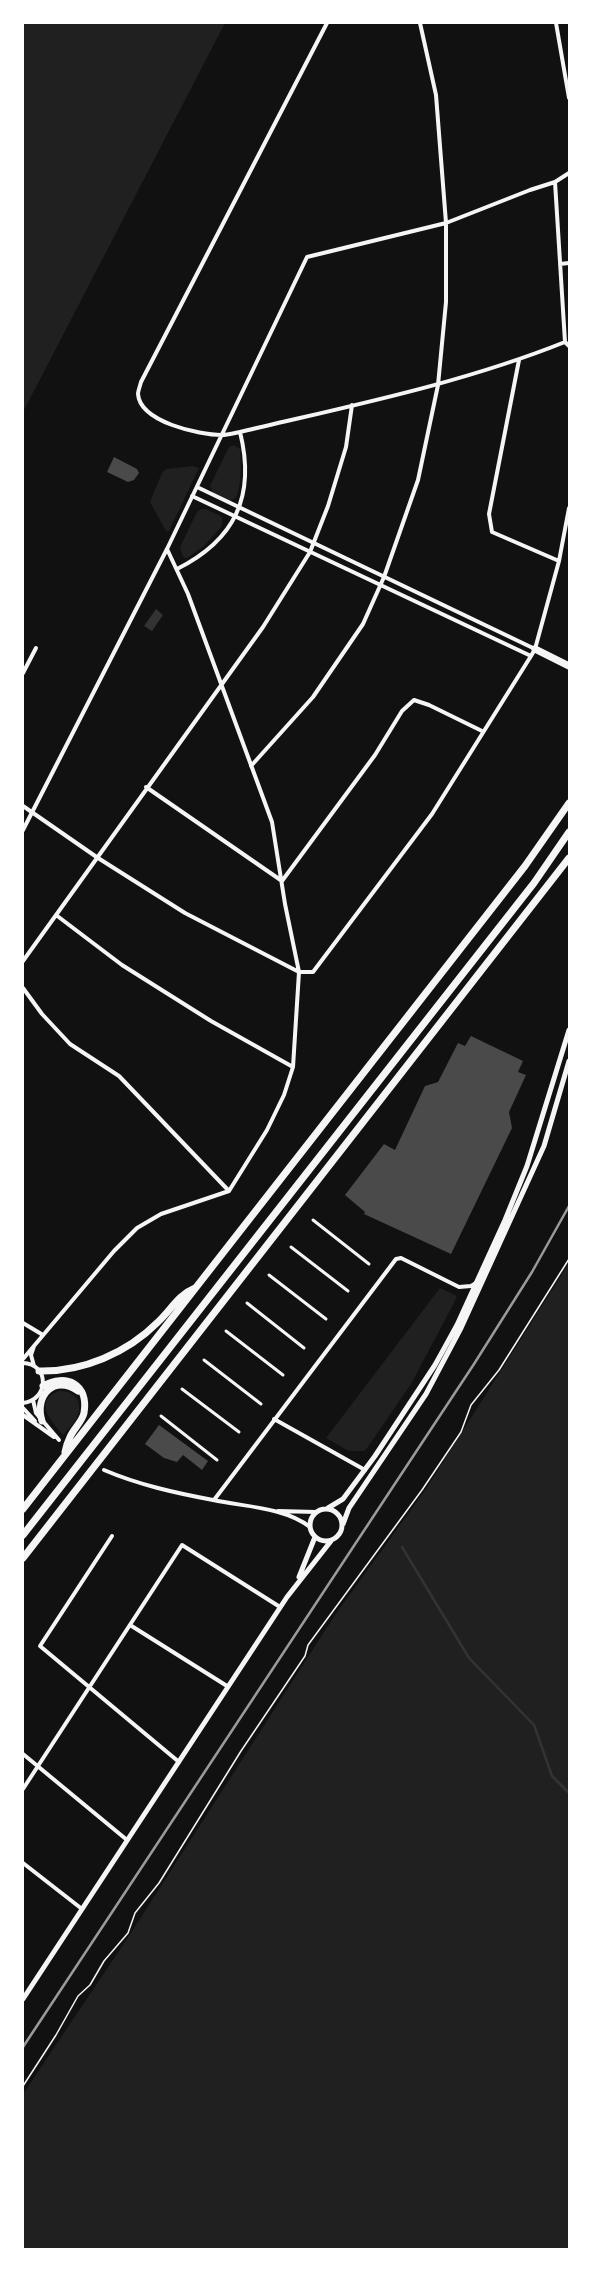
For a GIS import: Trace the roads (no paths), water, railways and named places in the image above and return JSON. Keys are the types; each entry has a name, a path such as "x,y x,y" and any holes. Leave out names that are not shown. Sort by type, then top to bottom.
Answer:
{"highway":[{"path":"535,648 569,666"},
{"path":"23,1509 525,866 569,802"},
{"path":"23,1535 529,889 569,832"},
{"path":"23,1558 569,858"},
{"path":"37,1368 76,1367 109,1357 137,1341 158,1322 183,1293 197,1287"},
{"path":"43,1386 53,1380 70,1381 80,1389 85,1402 84,1413 70,1437 63,1456"},
{"path":"42,1421 39,1404 44,1394 51,1388 66,1385 82,1396"}],"street":[{"path":"327,23 141,382 138,395 143,407 155,419 192,431 222,435 438,385 519,360 565,342"},
{"path":"251,766 313,697 363,624 384,577 418,480 438,385 446,302 446,224 436,95 420,23"},
{"path":"556,23 569,98"},
{"path":"23,830 167,549 307,257 446,224 530,190 555,182 569,173"},
{"path":"555,182 565,342 569,346"},
{"path":"560,264 569,263"},
{"path":"519,360 489,514 492,532 559,561"},
{"path":"23,961 98,858 146,787 263,627 310,552 346,447 352,405"},
{"path":"177,569 199,558 214,546 239,508 244,492 246,472 245,452 240,432"},
{"path":"197,487 535,648"},
{"path":"192,496 531,656"},
{"path":"23,806 98,858 185,913 299,972 313,972 432,814 482,731 531,656 535,648 559,561 569,508"},
{"path":"23,1359 114,1251 137,1228 161,1214 229,1191 267,1130 284,1095 293,1067 299,972 284,904 282,880 272,822 222,685 177,569 167,549"},
{"path":"23,673 36,648"},
{"path":"282,880 375,755 402,711 414,700 429,705 482,731"},
{"path":"146,787 282,880"},
{"path":"56,915 122,965 211,1021 293,1067"},
{"path":"23,988 42,1014 70,1044 119,1076 229,1191"},
{"path":"272,1511 316,1512 328,1508 343,1499 365,1470 435,1365 478,1282 527,1166 569,1030"},
{"path":"23,1999 280,1607 331,1541 341,1532 342,1524 349,1508 426,1394 461,1328 544,1146 569,1061"},
{"path":"313,1220 369,1264"},
{"path":"291,1247 348,1291"},
{"path":"214,1500 396,1259 400,1258 459,1287 471,1286 478,1282"},
{"path":"269,1275 326,1319"},
{"path":"247,1304 304,1348"},
{"path":"23,1323 43,1335"},
{"path":"226,1331 283,1375"},
{"path":"23,1403 34,1400 38,1397 43,1386 31,1355 38,1341"},
{"path":"204,1360 261,1404"},
{"path":"23,1363 37,1368"},
{"path":"182,1388 239,1432"},
{"path":"23,1415 59,1440 34,1411 34,1400"},
{"path":"23,1408 44,1430"},
{"path":"161,1416 217,1460"},
{"path":"274,1419 365,1470"},
{"path":"104,1470 146,1485 272,1511 300,1519 310,1527 315,1537 322,1541 331,1541"},
{"path":"328,1508 338,1513 342,1524"},
{"path":"310,1527 311,1519 316,1512"},
{"path":"112,1536 40,1646 179,1762"},
{"path":"292,1590 303,1569 315,1537"},
{"path":"23,1789 90,1689 182,1545 280,1607"},
{"path":"130,1625 227,1686"},
{"path":"23,1754 127,1840"},
{"path":"23,1863 82,1909"}],"waterway":[{"path":"402,1547 469,1658 534,1725 552,1776 569,1793"}],"railway":[{"path":"23,2047 474,1364 532,1272 569,1206"}]}
